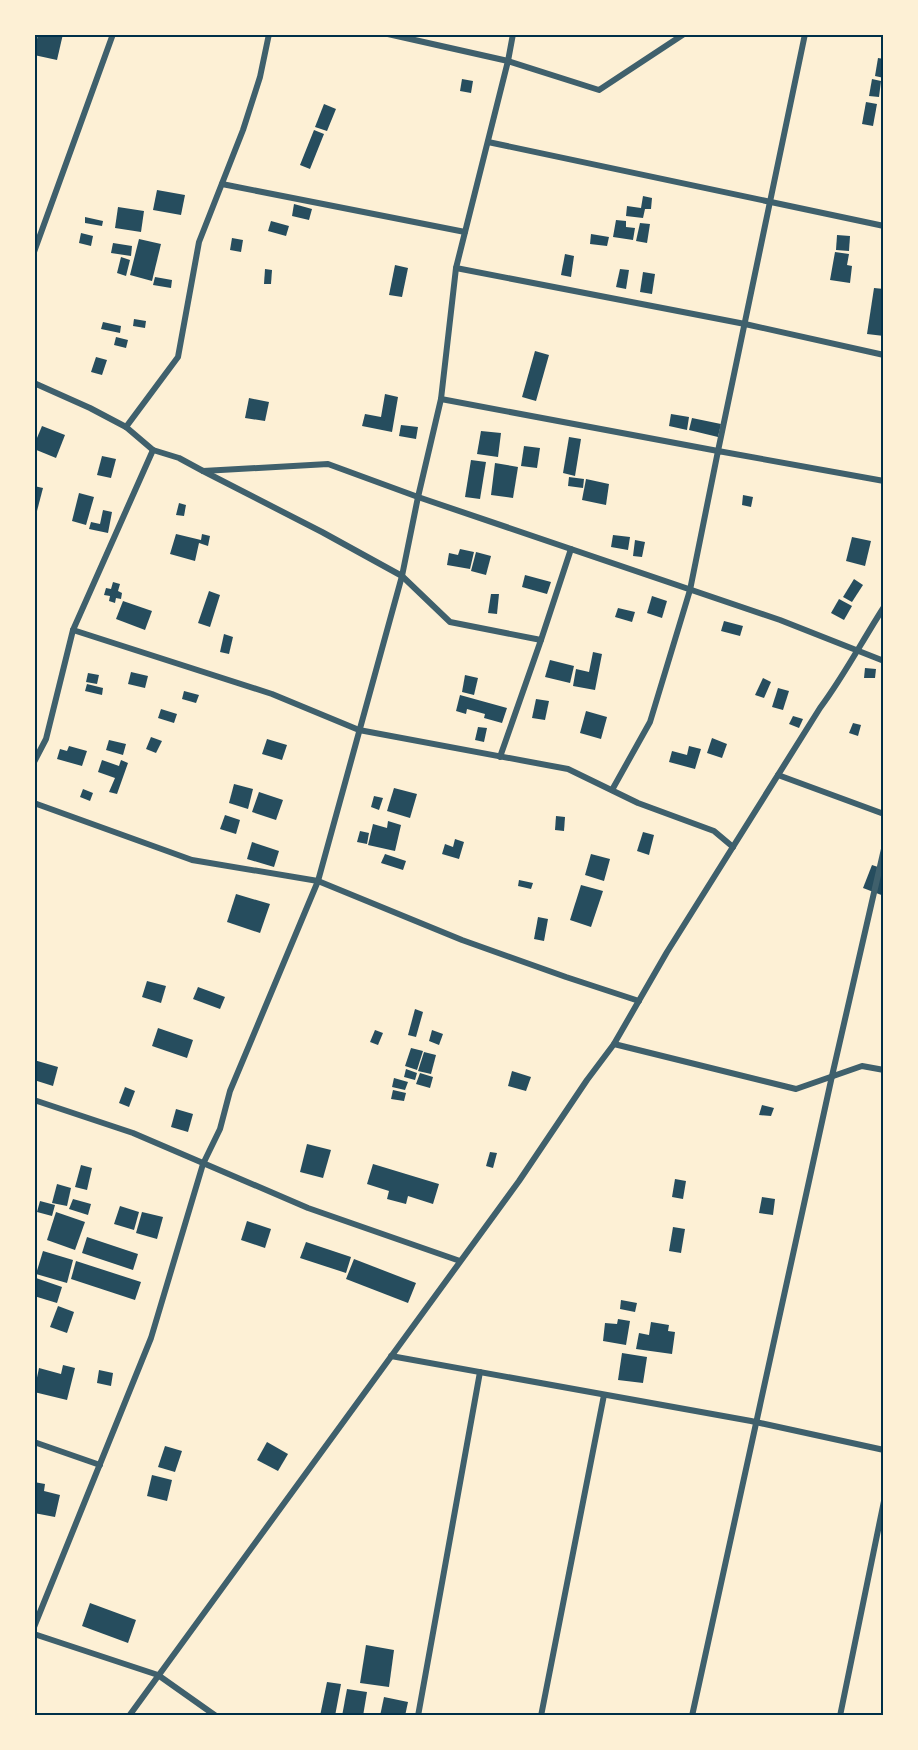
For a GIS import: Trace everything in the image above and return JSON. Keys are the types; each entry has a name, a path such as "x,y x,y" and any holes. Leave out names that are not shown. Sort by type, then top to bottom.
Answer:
{"street":[{"path":"34,252 113,34"},
{"path":"126,427 178,357 199,242 246,119 260,77 269,34"},
{"path":"388,34 508,61 599,90 684,34"},
{"path":"34,1626 151,1338 203,1164 220,1129 230,1091 318,881 402,576 441,399 456,268 513,34"},
{"path":"612,790 650,722 690,590 805,34"},
{"path":"488,142 884,226"},
{"path":"222,184 465,232"},
{"path":"456,268 744,324 884,355"},
{"path":"34,382 126,427 153,450 179,458 402,576 450,622 542,640"},
{"path":"441,399 884,481"},
{"path":"34,762 46,739 73,630 153,450"},
{"path":"202,471 328,464 418,497 780,620 884,661"},
{"path":"500,757 542,640 571,549"},
{"path":"129,1716 614,1044 733,847 820,708 841,680 857,649 884,607"},
{"path":"73,630 272,694 359,730 568,769 638,802 714,831 733,847"},
{"path":"778,775 884,814"},
{"path":"34,803 192,860 318,881 462,940 639,1000"},
{"path":"692,1716 884,849"},
{"path":"614,1044 796,1089 862,1066 884,1070"},
{"path":"34,1100 133,1133 308,1208 460,1260"},
{"path":"391,1356 756,1422 884,1450"},
{"path":"418,1716 480,1372"},
{"path":"541,1716 604,1395"},
{"path":"34,1442 100,1465"},
{"path":"840,1716 884,1501"},
{"path":"34,1634 158,1675 216,1716"}],"building":[{"path":"38,34 63,34 57,60 34,55"},
{"path":"878,58 884,59 884,78 875,76"},
{"path":"462,79 473,81 471,93 460,91"},
{"path":"872,79 881,81 879,97 869,96"},
{"path":"866,102 877,104 873,126 862,124"},
{"path":"324,104 336,109 327,131 315,127"},
{"path":"314,130 324,134 310,169 300,165"},
{"path":"157,190 185,195 181,215 153,210"},
{"path":"643,196 652,198 651,209 645,209 643,218 626,216 627,206 641,208"},
{"path":"294,204 312,209 309,220 292,216"},
{"path":"118,207 144,211 141,232 115,228"},
{"path":"85,217 103,221 102,226 85,223"},
{"path":"616,220 626,221 626,227 635,228 633,240 613,237"},
{"path":"271,221 289,226 286,236 268,231"},
{"path":"640,223 650,224 647,243 636,241"},
{"path":"81,233 93,236 91,246 79,243"},
{"path":"591,234 609,237 607,246 590,244"},
{"path":"837,235 850,236 849,251 836,250"},
{"path":"232,238 243,240 241,252 230,250"},
{"path":"139,239 161,244 152,281 130,275"},
{"path":"113,243 132,246 131,256 111,253"},
{"path":"835,252 849,254 847,265 852,266 850,283 830,280"},
{"path":"565,254 574,256 571,277 561,275"},
{"path":"121,257 130,260 126,276 117,273"},
{"path":"395,265 408,268 402,297 389,295"},
{"path":"265,269 272,270 271,284 264,284"},
{"path":"620,269 629,270 626,289 616,287"},
{"path":"643,272 655,274 652,294 640,292"},
{"path":"155,277 172,280 171,288 153,285"},
{"path":"874,288 884,289 884,336 867,334"},
{"path":"134,319 146,321 145,328 133,326"},
{"path":"103,322 121,326 120,333 101,329"},
{"path":"116,337 128,340 126,348 114,345"},
{"path":"535,351 549,355 536,401 522,397"},
{"path":"96,357 107,360 102,375 91,372"},
{"path":"385,394 398,397 392,432 362,426 365,414 381,417"},
{"path":"249,398 269,402 265,421 245,418"},
{"path":"671,414 689,417 687,430 669,426"},
{"path":"692,418 721,424 718,437 689,430"},
{"path":"401,425 418,427 416,439 399,436"},
{"path":"42,426 65,435 56,458 34,449"},
{"path":"481,431 501,433 498,457 477,454"},
{"path":"569,437 581,439 575,476 563,473"},
{"path":"524,446 540,448 537,468 521,466"},
{"path":"102,456 116,459 111,478 97,475"},
{"path":"471,460 486,462 480,499 465,497"},
{"path":"495,463 518,467 513,498 491,495"},
{"path":"569,477 584,479 583,488 568,486"},
{"path":"586,479 609,484 606,505 582,500"},
{"path":"34,486 43,488 37,511 34,510"},
{"path":"79,493 94,497 86,525 72,521"},
{"path":"743,495 753,497 751,507 742,505"},
{"path":"179,503 186,505 184,516 176,515"},
{"path":"103,510 112,512 108,533 89,529 91,522 100,524"},
{"path":"176,534 201,540 202,534 210,536 208,546 199,543 195,561 170,554"},
{"path":"613,535 630,537 628,550 611,547"},
{"path":"852,537 871,541 865,566 846,561"},
{"path":"635,540 645,542 642,557 633,556"},
{"path":"460,549 474,552 470,569 447,565 449,553 458,555"},
{"path":"476,552 491,556 486,575 471,571"},
{"path":"525,575 551,582 547,594 522,587"},
{"path":"854,579 863,585 852,602 843,597"},
{"path":"113,582 120,584 118,591 122,593 121,599 116,598 115,603 109,601 110,596 104,595 106,588 111,589"},
{"path":"209,591 220,595 210,627 198,623"},
{"path":"491,594 499,594 497,614 488,613"},
{"path":"652,596 667,601 662,618 647,613"},
{"path":"839,599 852,606 844,620 831,613"},
{"path":"123,601 152,611 145,630 116,619"},
{"path":"618,608 635,612 632,622 615,617"},
{"path":"724,621 743,626 740,636 721,631"},
{"path":"224,634 233,637 229,654 220,652"},
{"path":"593,652 602,654 595,690 573,686 576,669 589,672"},
{"path":"550,660 574,666 570,683 545,677"},
{"path":"865,668 876,669 875,678 864,678"},
{"path":"131,672 148,676 145,688 128,684"},
{"path":"88,673 99,675 97,684 86,682"},
{"path":"465,675 478,678 474,695 462,692"},
{"path":"763,678 771,682 764,698 755,695"},
{"path":"87,684 103,688 102,695 85,691"},
{"path":"778,688 789,691 783,710 772,707"},
{"path":"184,691 199,695 196,703 182,699"},
{"path":"460,695 507,708 502,723 484,718 485,714 467,709 466,714 456,711"},
{"path":"536,699 549,701 545,720 532,718"},
{"path":"161,709 177,714 174,723 158,718"},
{"path":"586,711 607,717 601,739 580,733"},
{"path":"793,716 803,719 799,728 789,724"},
{"path":"853,723 861,725 858,736 849,733"},
{"path":"478,727 487,728 484,742 475,740"},
{"path":"151,737 162,741 156,753 146,749"},
{"path":"712,738 727,744 722,758 707,753"},
{"path":"267,739 287,745 282,760 262,754"},
{"path":"109,740 126,744 123,755 106,750"},
{"path":"69,746 87,751 82,766 57,759 60,749 67,751"},
{"path":"689,746 701,749 695,769 669,762 672,751 687,755"},
{"path":"102,760 119,766 121,760 128,763 117,794 109,792 115,778 98,772"},
{"path":"234,784 253,789 248,809 229,803"},
{"path":"394,788 417,794 410,818 387,811"},
{"path":"83,789 93,793 90,801 80,797"},
{"path":"259,792 283,800 276,820 252,812"},
{"path":"374,796 383,798 379,810 371,807"},
{"path":"225,815 240,820 236,834 220,829"},
{"path":"556,816 565,817 564,831 555,830"},
{"path":"388,821 401,825 395,851 368,845 373,824 387,828"},
{"path":"360,831 369,833 367,844 357,842"},
{"path":"643,832 654,835 649,855 637,851"},
{"path":"455,839 464,842 459,859 442,854 445,844 453,847"},
{"path":"252,842 279,851 274,867 247,859"},
{"path":"385,854 406,861 403,870 381,863"},
{"path":"591,854 610,859 604,881 585,875"},
{"path":"872,865 884,869 884,896 863,888"},
{"path":"519,880 533,883 531,889 518,886"},
{"path":"581,885 603,891 591,927 570,920"},
{"path":"236,894 270,904 260,933 227,922"},
{"path":"538,917 548,919 544,941 534,939"},
{"path":"147,981 166,986 161,1003 142,997"},
{"path":"198,987 225,997 220,1009 193,999"},
{"path":"415,1009 423,1012 416,1037 408,1035"},
{"path":"158,1028 193,1040 187,1058 152,1046"},
{"path":"375,1030 383,1033 378,1045 370,1042"},
{"path":"432,1030 443,1034 439,1045 429,1041"},
{"path":"411,1048 423,1051 417,1070 405,1066"},
{"path":"424,1052 436,1055 431,1074 418,1071"},
{"path":"34,1060 58,1067 53,1086 34,1080"},
{"path":"406,1069 417,1073 415,1080 404,1077"},
{"path":"512,1071 531,1077 526,1091 508,1086"},
{"path":"420,1073 433,1077 430,1088 416,1084"},
{"path":"394,1078 408,1082 405,1090 392,1087"},
{"path":"125,1087 135,1091 129,1107 119,1103"},
{"path":"393,1090 406,1093 404,1101 391,1099"},
{"path":"762,1105 774,1108 771,1116 759,1115"},
{"path":"176,1109 193,1114 188,1132 171,1127"},
{"path":"307,1144 331,1150 323,1178 300,1172"},
{"path":"490,1152 497,1153 493,1168 486,1166"},
{"path":"373,1164 439,1184 433,1204 408,1196 406,1204 387,1199 389,1191 367,1184"},
{"path":"81,1165 92,1168 87,1190 75,1187"},
{"path":"675,1179 686,1181 683,1199 672,1197"},
{"path":"57,1184 71,1188 67,1206 52,1203"},
{"path":"762,1197 775,1199 773,1215 759,1213"},
{"path":"73,1199 91,1204 88,1215 69,1209"},
{"path":"40,1201 55,1205 52,1216 37,1212"},
{"path":"120,1206 139,1212 134,1230 114,1224"},
{"path":"56,1212 85,1222 75,1250 47,1240"},
{"path":"142,1212 163,1217 157,1239 136,1233"},
{"path":"247,1221 271,1229 265,1248 241,1240"},
{"path":"673,1227 685,1229 681,1253 669,1251"},
{"path":"87,1237 138,1254 133,1270 82,1253"},
{"path":"306,1242 351,1257 346,1273 300,1258"},
{"path":"43,1251 73,1260 67,1283 36,1274"},
{"path":"354,1259 416,1283 408,1303 346,1279"},
{"path":"76,1261 141,1282 135,1300 71,1279"},
{"path":"36,1278 62,1287 57,1303 34,1296"},
{"path":"621,1300 637,1303 635,1312 620,1309"},
{"path":"58,1306 74,1312 67,1333 50,1327"},
{"path":"618,1319 630,1321 626,1345 603,1341 605,1323 617,1324"},
{"path":"651,1322 669,1325 668,1331 675,1332 672,1354 636,1349 639,1333 649,1335"},
{"path":"622,1353 647,1357 643,1383 618,1380"},
{"path":"63,1365 75,1368 67,1400 34,1392 39,1368 61,1374"},
{"path":"99,1370 113,1373 111,1386 97,1383"},
{"path":"267,1442 288,1454 278,1471 257,1460"},
{"path":"165,1446 182,1451 175,1472 158,1467"},
{"path":"152,1475 172,1480 167,1501 147,1496"},
{"path":"34,1482 45,1484 44,1491 60,1495 55,1517 34,1513"},
{"path":"90,1603 136,1620 128,1643 82,1626"},
{"path":"366,1645 394,1650 389,1687 360,1683"},
{"path":"327,1682 341,1684 335,1716 320,1716"},
{"path":"347,1689 367,1692 363,1716 342,1716"},
{"path":"384,1697 408,1702 405,1716 380,1716"}]}
